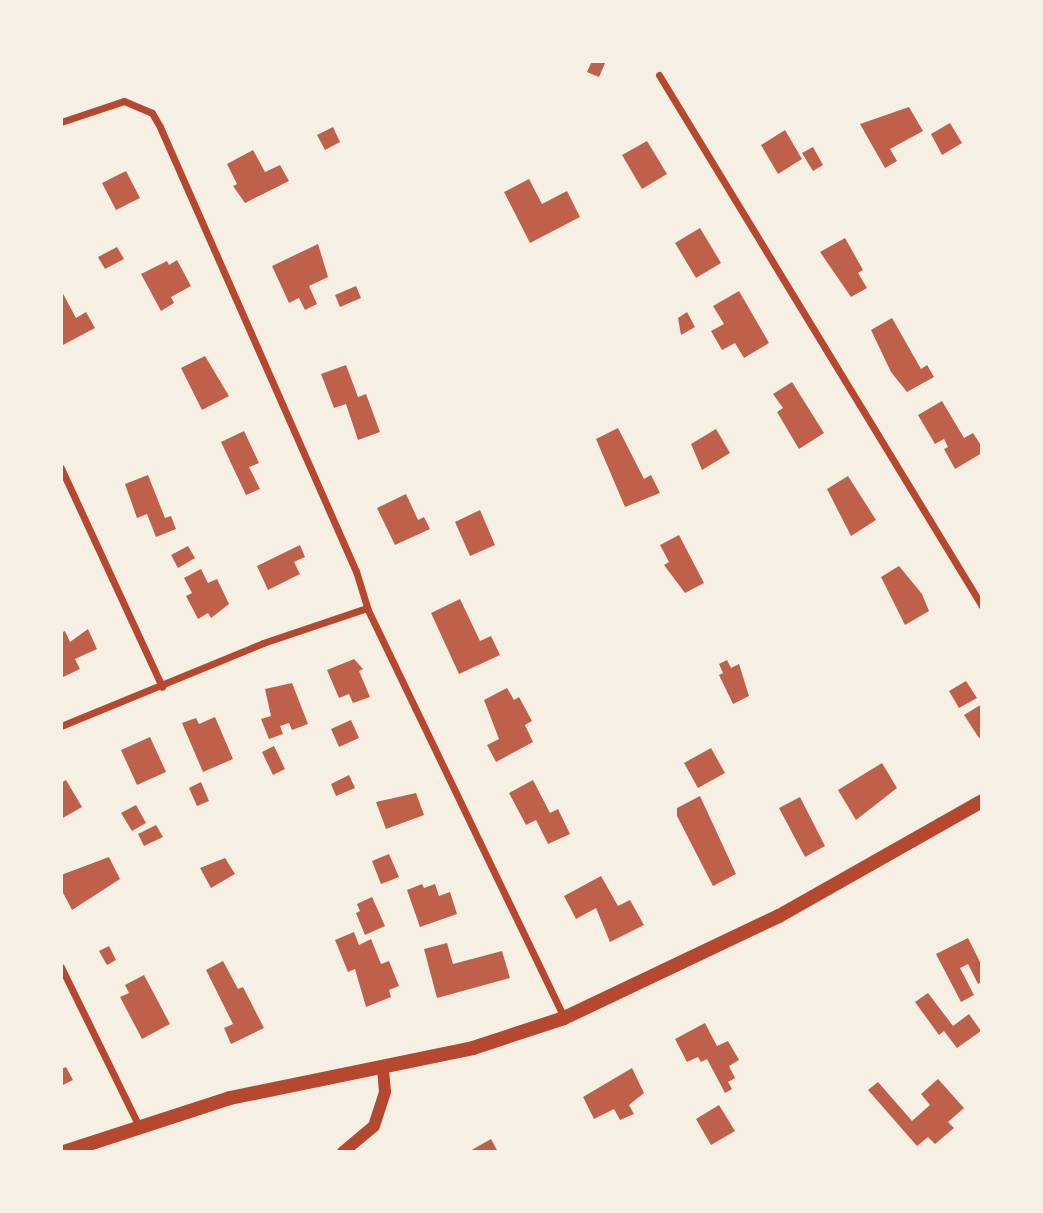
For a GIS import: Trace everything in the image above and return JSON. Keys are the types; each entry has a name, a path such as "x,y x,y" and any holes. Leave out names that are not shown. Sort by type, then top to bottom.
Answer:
{"main road":[{"path":"64,1152 139,1125 230,1098 472,1048 564,1018 779,916 982,801"}],"street":[{"path":"659,75 982,606"},
{"path":"61,122 124,101 152,113 356,571 367,608 564,1018"},
{"path":"61,468 162,687"},
{"path":"61,726 162,687 263,643 367,608"},
{"path":"61,967 139,1125"},
{"path":"343,1152 361,1147 374,1126 382,1109 383,1068"}],"building":[{"path":"592,61 606,61 599,77 587,72"},
{"path":"909,107 923,131 890,149 897,161 885,168 860,124"},
{"path":"950,123 962,143 942,155 931,134"},
{"path":"333,127 340,142 325,150 317,135"},
{"path":"785,130 802,159 778,174 761,145"},
{"path":"647,141 667,174 642,189 622,155"},
{"path":"813,147 823,165 813,171 802,153"},
{"path":"253,150 265,172 280,165 289,181 245,203 233,186 237,184 227,164"},
{"path":"126,171 140,198 116,210 102,183"},
{"path":"529,179 542,204 567,191 580,217 530,243 504,192"},
{"path":"700,228 721,263 696,278 675,243"},
{"path":"845,238 863,270 858,273 867,288 851,297 820,252"},
{"path":"318,244 328,277 309,286 317,304 305,310 299,298 289,303 272,266"},
{"path":"117,247 124,259 105,269 98,257"},
{"path":"177,260 191,286 171,297 174,303 161,311 141,274 167,261 169,265"},
{"path":"356,286 361,298 340,307 335,295"},
{"path":"61,290 76,318 86,312 95,328 61,346"},
{"path":"739,291 769,343 744,358 735,343 722,350 711,331 724,324 713,306"},
{"path":"687,312 695,327 681,335 678,318"},
{"path":"892,318 921,369 927,365 934,377 907,392 891,372 871,330"},
{"path":"205,356 229,396 202,410 181,368"},
{"path":"346,365 358,397 366,394 380,432 358,440 346,404 334,408 321,374"},
{"path":"792,382 824,433 799,449 777,412 783,408 773,394"},
{"path":"942,401 964,438 973,433 982,447 982,453 955,469 944,449 948,447 944,439 935,444 918,415"},
{"path":"618,428 644,479 651,475 660,493 625,507 596,439"},
{"path":"716,429 730,453 702,470 691,444"},
{"path":"244,431 259,463 249,467 260,489 246,495 221,442"},
{"path":"148,475 165,518 171,516 176,529 156,537 147,514 137,518 125,484"},
{"path":"848,476 876,520 851,536 827,489"},
{"path":"406,494 418,520 424,517 430,529 395,545 377,508"},
{"path":"480,510 495,545 470,556 455,522"},
{"path":"679,535 704,583 685,593 664,565 669,562 660,545"},
{"path":"300,545 305,557 294,562 300,574 268,590 257,566"},
{"path":"188,546 195,558 178,568 171,555"},
{"path":"899,566 922,594 929,611 905,625 881,577"},
{"path":"201,569 208,583 217,579 229,604 211,618 208,613 198,619 186,596 192,593 184,578"},
{"path":"460,599 480,641 491,636 500,655 459,674 431,613"},
{"path":"88,629 97,649 75,659 80,669 61,678 61,633 65,631 70,642"},
{"path":"354,659 363,669 359,671 370,697 353,703 349,694 339,698 327,670"},
{"path":"727,660 731,668 739,664 749,696 733,704 719,675 723,673 719,664"},
{"path":"966,681 977,698 959,708 949,691"},
{"path":"292,683 308,724 292,730 289,723 280,726 283,734 269,739 261,719 271,716 265,689"},
{"path":"507,688 514,700 519,697 532,721 525,725 533,742 496,762 487,745 499,739 484,700"},
{"path":"982,704 982,737 979,738 964,715"},
{"path":"215,717 233,759 203,772 182,723 196,718 199,724"},
{"path":"351,720 359,738 339,747 331,729"},
{"path":"150,737 166,772 137,785 121,750"},
{"path":"274,746 285,769 273,775 262,752"},
{"path":"711,748 725,773 698,788 684,763"},
{"path":"882,763 897,788 856,820 838,790"},
{"path":"349,775 355,788 336,796 331,784"},
{"path":"66,780 82,807 61,819 61,783"},
{"path":"533,780 550,813 558,809 570,834 548,844 536,820 526,825 509,793"},
{"path":"201,782 209,801 197,806 189,788"},
{"path":"416,793 424,815 386,829 376,802"},
{"path":"700,796 736,874 713,886 677,816 677,808"},
{"path":"800,797 825,846 805,857 779,808"},
{"path":"136,805 146,823 132,831 121,813"},
{"path":"156,825 163,837 144,846 138,834"},
{"path":"389,854 399,877 381,884 372,861"},
{"path":"109,857 120,879 72,910 61,889 61,875"},
{"path":"225,858 235,874 211,888 200,868"},
{"path":"601,876 618,906 630,900 644,925 610,942 596,908 576,919 564,896"},
{"path":"422,884 424,888 435,884 439,896 450,892 457,914 420,927 407,890"},
{"path":"372,897 385,926 365,935 356,913 360,911 357,904"},
{"path":"354,932 359,945 371,939 381,964 389,961 399,986 389,990 391,997 366,1007 355,969 348,972 335,940"},
{"path":"968,938 982,966 982,982 978,984 968,964 960,968 974,995 961,1002 936,954"},
{"path":"447,943 453,964 502,951 510,978 437,998 424,949"},
{"path":"109,946 116,960 107,965 99,951"},
{"path":"223,961 238,989 243,987 264,1028 231,1044 224,1028 233,1024 206,970"},
{"path":"144,975 170,1024 142,1039 120,997 129,993 125,985"},
{"path":"928,993 953,1026 969,1014 981,1031 957,1048 944,1031 939,1035 915,1002"},
{"path":"705,1023 717,1046 728,1041 739,1060 729,1066 735,1078 728,1082 732,1089 725,1093 707,1059 701,1062 698,1057 687,1062 675,1039"},
{"path":"66,1067 73,1080 61,1086 61,1069"},
{"path":"632,1068 644,1093 629,1105 634,1114 620,1120 614,1109 594,1119 583,1097"},
{"path":"938,1079 964,1108 948,1122 954,1128 935,1144 928,1137 917,1146 868,1090 878,1082 912,1121 930,1105 921,1094"},
{"path":"719,1105 735,1131 711,1145 696,1119"},
{"path":"491,1139 498,1152 468,1152"}]}
